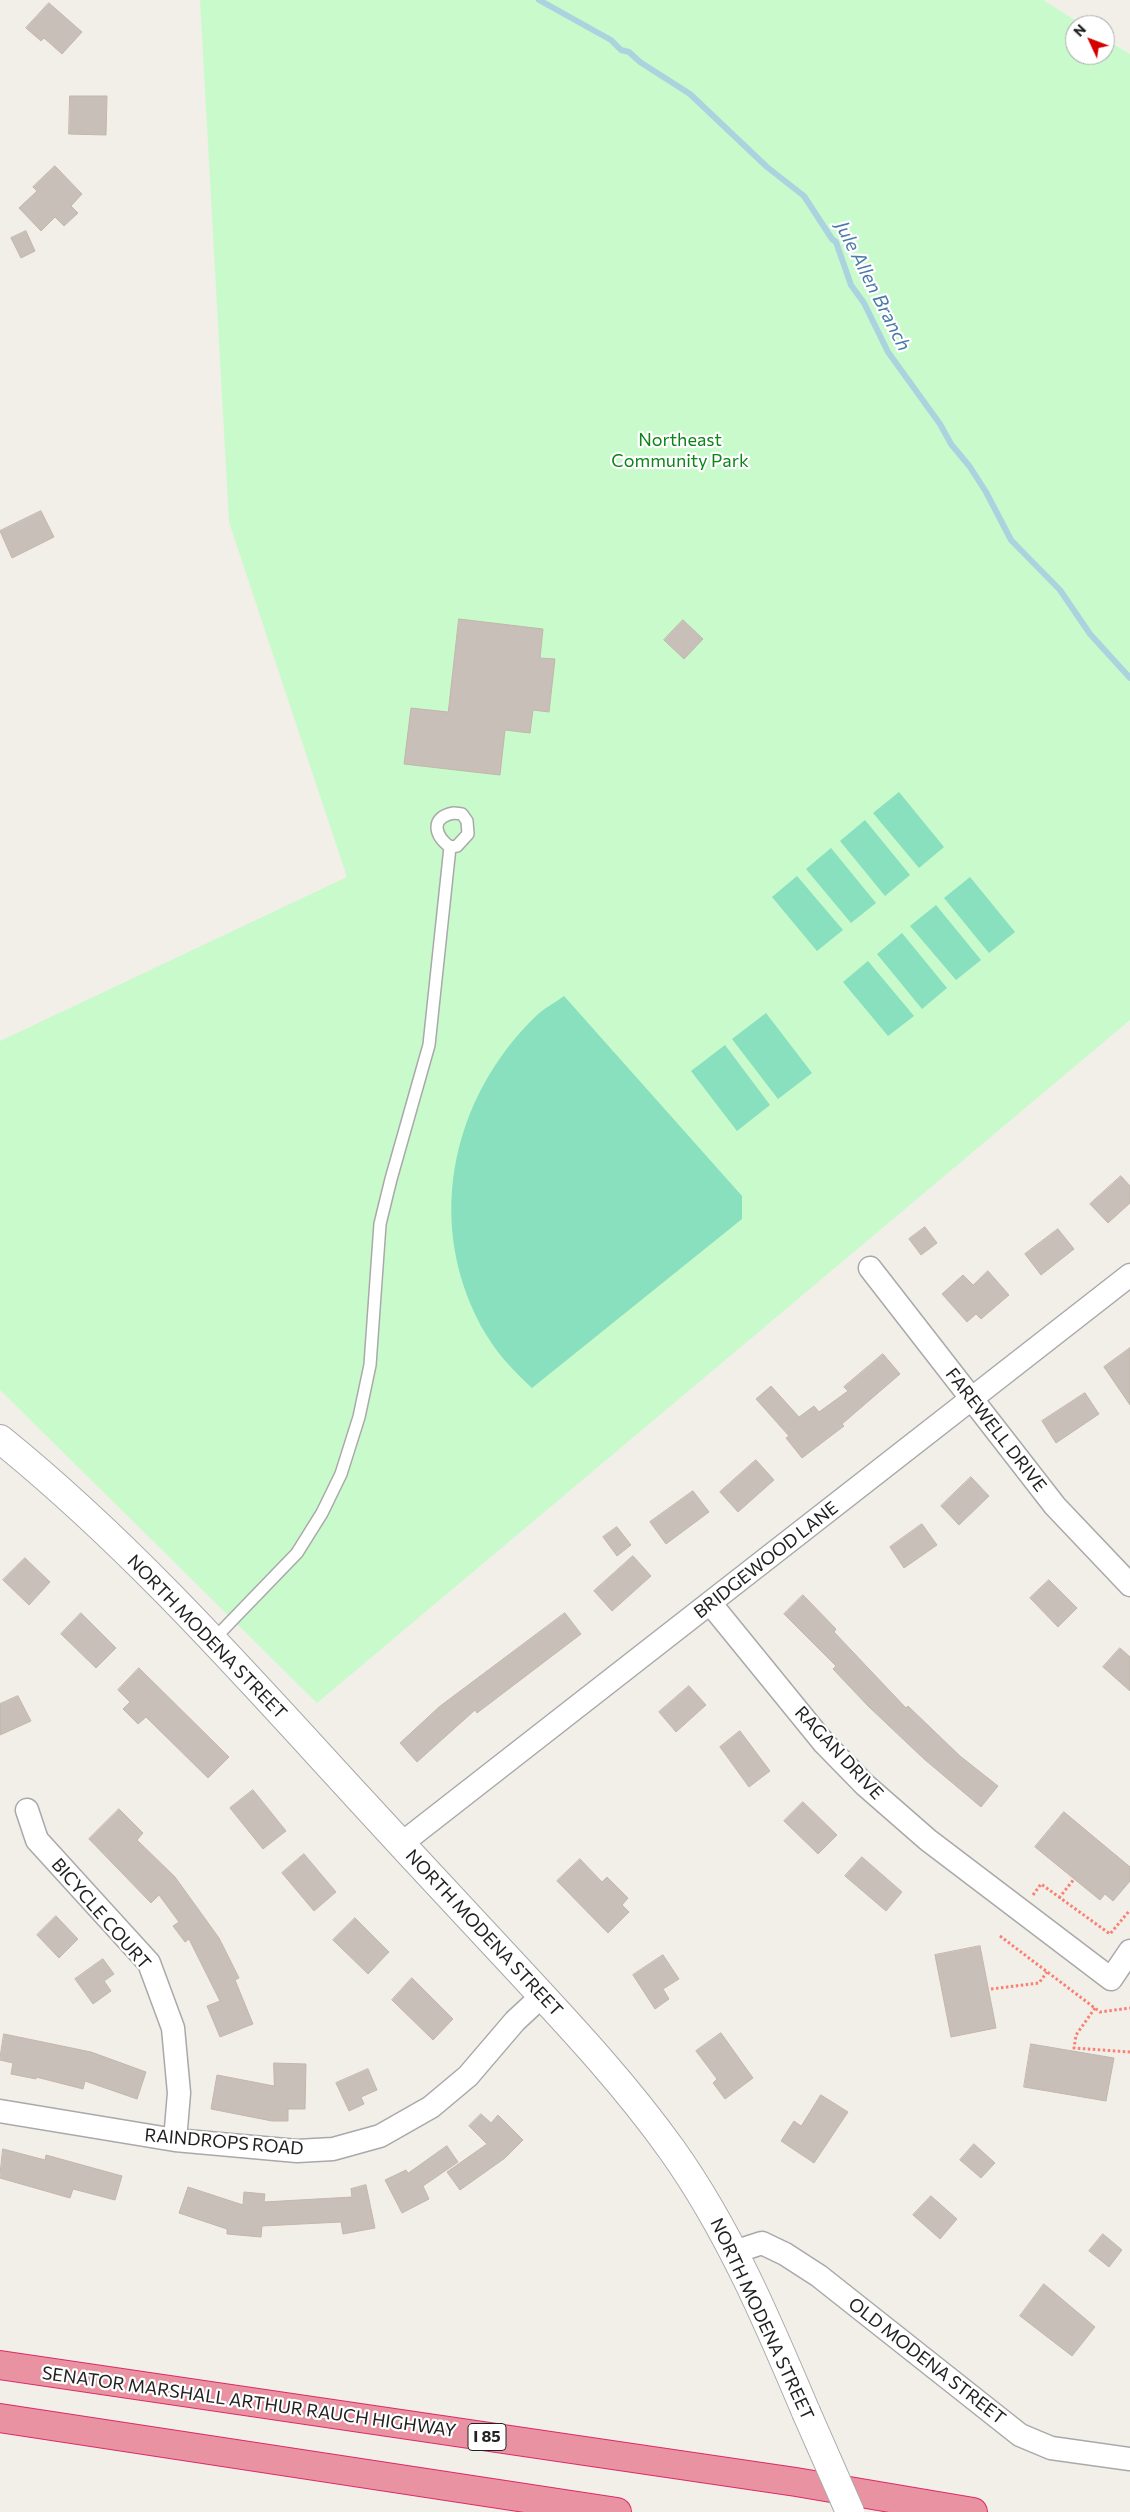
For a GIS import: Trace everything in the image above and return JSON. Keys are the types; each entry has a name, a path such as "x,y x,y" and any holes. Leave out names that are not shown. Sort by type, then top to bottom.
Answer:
{"highway":[{"name":"SENATOR MARSHALL ARTHUR RAUCH HIGHWAY","path":"0,2365 796,2482 973,2512"},
{"path":"0,2418 617,2512"}],"street":[{"name":"FAREWELL DRIVE","path":"870,1268 1055,1506 1130,1585"},
{"name":"BRIDGEWOOD LANE","path":"401,1844 973,1400 1130,1275"},
{"name":"NORTH MODENA STREET","path":"0,1439 34,1467 140,1565 213,1640 543,1995 630,2094 673,2151 734,2252 780,2350 850,2512"},
{"name":"RAGAN DRIVE","path":"710,1603 824,1743 865,1785 928,1840 1111,1979 1130,1951"},
{"name":"BICYCLE COURT","path":"27,1810 37,1840 149,1963 173,2028 179,2093 175,2140"},
{"name":"RAINDROPS ROAD","path":"0,2111 175,2140 297,2151 333,2149 380,2136 431,2107 460,2083 515,2021 543,1995"},
{"name":"OLD MODENA STREET","path":"734,2252 762,2243 785,2254 819,2276 1020,2435 1051,2448 1130,2458"}],"lane":[{"path":"213,1640 297,1552 322,1513 341,1474 359,1417 372,1349 380,1224 428,1045 450,847"}],"path":[{"path":"1059,1898 1074,1879"},
{"path":"1041,1884 1110,1934 1130,1910"},
{"path":"1000,1936 1100,2012 1130,2008"},
{"path":"991,1989 1039,1983 1047,1972"},
{"path":"1095,2008 1076,2035 1074,2048 1130,2052"}],"green space":[{"name":"Northeast Community Park","path":"200,0 1043,0 1067,15 1065,15 1065,65 1115,65 1115,45 1130,54 1130,1020 317,1703 0,1390 0,1041 347,877 229,522"},
{"path":"899,792 944,847 919,868 873,813"},
{"path":"865,820 910,875 885,896 840,841"},
{"path":"831,848 876,903 851,923 806,869"},
{"path":"797,876 843,930 817,951 772,897"},
{"path":"970,877 1015,932 989,953 944,898"},
{"path":"936,905 981,960 956,980 910,926"},
{"path":"902,933 947,988 922,1009 877,954"},
{"path":"868,961 914,1016 888,1036 843,982"},
{"path":"564,996 742,1196 742,1219 532,1388 508,1364 487,1336 467,1295 455,1253 451,1210 455,1168 465,1126 483,1087 506,1050 536,1016"},
{"path":"766,1013 812,1073 778,1099 732,1039"},
{"path":"725,1045 770,1105 737,1131 691,1071"}],"building":[{"path":"49,3 82,32 62,54 44,38 41,41 26,28"},
{"path":"70,96 107,96 106,135 69,134"},
{"path":"55,166 82,194 71,206 78,213 64,226 55,217 41,231 19,208 37,191 33,187"},
{"path":"26,231 35,251 21,258 11,238"},
{"path":"41,511 54,537 12,558 0,531"},
{"path":"459,619 543,629 540,658 555,659 549,712 533,710 530,733 505,730 500,775 404,764 411,708 448,712"},
{"path":"683,620 703,639 684,659 664,640"},
{"path":"1121,1176 1130,1186 1130,1203 1108,1223 1090,1204"},
{"path":"925,1227 937,1243 921,1255 909,1239"},
{"path":"1058,1229 1074,1249 1041,1275 1025,1254"},
{"path":"988,1271 1009,1295 981,1319 976,1314 967,1322 942,1294 963,1275 973,1285"},
{"path":"1130,1348 1130,1405 1104,1367"},
{"path":"883,1354 900,1374 842,1424 844,1426 802,1458 786,1438 789,1436 756,1399 771,1386 799,1417 814,1406 819,1412 848,1391 844,1387"},
{"path":"1085,1393 1099,1414 1056,1443 1042,1421"},
{"path":"756,1460 774,1480 738,1512 720,1492"},
{"path":"971,1477 989,1496 959,1525 941,1506"},
{"path":"693,1491 709,1512 666,1544 650,1522"},
{"path":"922,1524 937,1545 904,1568 890,1547"},
{"path":"617,1527 631,1545 617,1556 603,1537"},
{"path":"633,1556 651,1576 612,1611 594,1591"},
{"path":"25,1558 50,1582 29,1605 3,1580"},
{"path":"1049,1580 1077,1608 1058,1627 1030,1598"},
{"path":"803,1595 836,1629 834,1632 906,1708 908,1706 960,1756 998,1786 981,1807 924,1759 868,1706 833,1669 836,1666 784,1614"},
{"path":"81,1613 116,1648 96,1668 61,1634"},
{"path":"565,1613 581,1634 477,1713 475,1710 417,1762 400,1743 439,1707"},
{"path":"1120,1648 1130,1657 1130,1691 1103,1667"},
{"path":"139,1668 229,1757 208,1778 146,1717 138,1724 123,1709 130,1702 118,1690"},
{"path":"689,1686 706,1705 676,1732 659,1712"},
{"path":"18,1696 31,1721 0,1735 0,1704"},
{"path":"740,1731 770,1771 749,1787 720,1747"},
{"path":"253,1790 286,1831 263,1849 230,1808"},
{"path":"803,1802 837,1835 818,1854 784,1821"},
{"path":"119,1809 143,1833 137,1840 175,1877 219,1938 239,1978 235,1980 253,2024 220,2037 207,2006 220,2001 189,1939 185,1942 173,1926 179,1922 159,1895 151,1903 89,1839"},
{"path":"1064,1812 1130,1867 1130,1881 1113,1901 1105,1894 1100,1900 1035,1847"},
{"path":"304,1854 336,1892 314,1911 282,1873"},
{"path":"862,1857 902,1892 886,1911 845,1876"},
{"path":"580,1859 602,1882 607,1877 628,1898 622,1905 629,1912 608,1933 557,1881"},
{"path":"56,1916 78,1939 59,1958 37,1935"},
{"path":"355,1918 389,1952 368,1974 333,1940"},
{"path":"980,1946 996,2028 951,2037 935,1955"},
{"path":"663,1955 679,1979 663,1989 669,1999 655,2009 633,1975"},
{"path":"103,1959 114,1974 104,1981 111,1991 93,2004 75,1979"},
{"path":"412,1978 453,2019 433,2040 392,2000"},
{"path":"721,2033 753,2078 725,2099 713,2083 717,2079 696,2051"},
{"path":"4,2034 91,2052 146,2072 137,2099 85,2081 83,2089 36,2077 36,2079 11,2074 13,2063 0,2060"},
{"path":"1031,2044 1114,2058 1106,2101 1024,2087"},
{"path":"274,2063 306,2064 305,2109 288,2109 288,2121 272,2121 211,2109 217,2075 274,2086"},
{"path":"368,2069 377,2090 361,2097 364,2104 349,2111 336,2083"},
{"path":"821,2095 848,2112 814,2163 781,2141 794,2121 801,2126"},
{"path":"481,2114 491,2123 498,2115 523,2140 505,2158 460,2190 447,2172 487,2144 469,2126"},
{"path":"974,2144 995,2163 981,2178 960,2160"},
{"path":"447,2146 458,2162 423,2186 429,2199 402,2213 385,2180 406,2170 408,2173"},
{"path":"3,2149 45,2160 46,2155 122,2176 115,2200 73,2189 70,2198 0,2178"},
{"path":"366,2185 375,2228 343,2234 341,2222 262,2226 261,2237 227,2234 227,2229 179,2213 188,2187 243,2205 244,2192 265,2194 264,2202 352,2197 351,2189"},
{"path":"931,2196 957,2219 940,2239 913,2215"},
{"path":"1103,2234 1122,2250 1109,2267 1089,2251"},
{"path":"1044,2284 1095,2327 1072,2356 1020,2316"}],"waterway":[{"name":"Jule Allen Branch","path":"539,0 611,40 621,50 629,52 640,62 690,94 767,167 804,196 832,239 836,242 851,285 864,303 888,352 940,424 951,444 970,467 986,492 1011,540 1060,590 1090,634 1130,678"}]}
